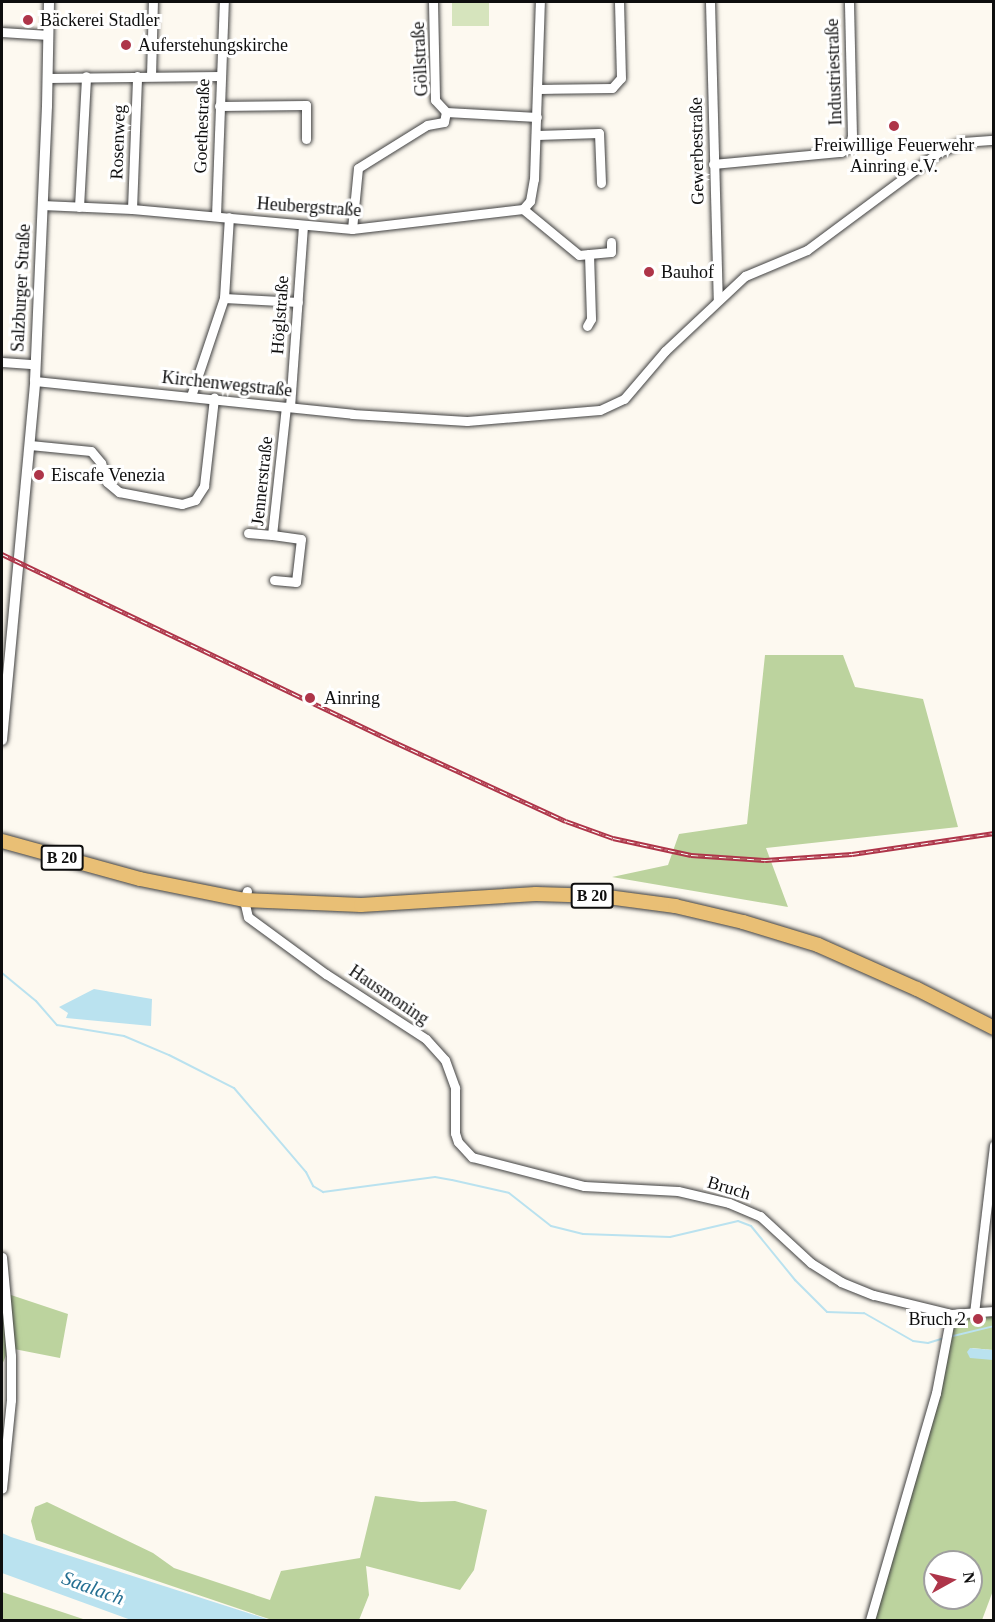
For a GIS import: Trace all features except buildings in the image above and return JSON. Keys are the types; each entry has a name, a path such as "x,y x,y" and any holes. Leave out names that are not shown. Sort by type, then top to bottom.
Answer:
{"main road":[{"name":"B 20","path":"2,841 140,879 246,896 361,905 512,894 600,896 708,913 837,952 917,988 993,1028"}],"street":[{"name":"Salzburger Straße","path":"2,735 35,381 49,2"},
{"path":"151,76 153,2"},
{"name":"Goethestraße","path":"216,216 224,2"},
{"name":"Göllstraße","path":"433,2 435,100 446,112 537,117"},
{"path":"540,2 539,89 534,178 530,201 524,209 579,255 611,252 611,242"},
{"path":"539,89 612,88 621,78 619,2"},
{"name":"Gewerbestraße","path":"710,2 718,300"},
{"name":"Industriestraße","path":"713,164 841,152 849,147 852,136 849,2"},
{"path":"2,32 48,35"},
{"name":"Rosenweg","path":"79,207 86,76"},
{"name":"Rosenweg","path":"132,209 137,76"},
{"path":"47,78 220,76"},
{"path":"219,106 306,105 306,139"},
{"name":"Göllstraße","path":"352,229 358,168 427,125 444,122 446,112"},
{"path":"537,135 598,133 601,183"},
{"name":"Kirchenwegstraße","path":"35,381 288,407 467,421 584,413 612,407 629,394 665,351 718,300 755,271 807,250 939,152 963,142 993,140"},
{"name":"Heubergstraße","path":"42,205 132,209 352,229 524,209"},
{"path":"191,396 224,298 229,217"},
{"name":"Höglstraße","path":"288,407 303,225"},
{"path":"587,326 591,319 589,255"},
{"path":"224,298 298,303"},
{"path":"2,362 34,364"},
{"path":"30,445 90,451 101,463 107,482 119,492 182,504 195,500 204,486 214,398"},
{"name":"Jennerstraße","path":"274,580 296,582 301,539 272,536 288,407"},
{"path":"248,533 272,536"},
{"name":"Hausmoning","path":"246,896 248,917 326,974 426,1039 445,1060 455,1088 455,1133 458,1142 472,1157"},
{"path":"974,1313 993,1145"},
{"name":"Bruch","path":"472,1157 584,1186 678,1191 729,1203 760,1216 811,1263 841,1282 874,1295 951,1314 993,1311"},
{"path":"2,1257 11,1356 10,1411 2,1489"},
{"path":"870,1620 936,1393 951,1314"}],"green space":[{"path":"452,2 489,2 489,26 452,26"},
{"path":"765,655 843,655 855,687 923,699 958,827 766,848 788,907 612,877 668,865 679,834 747,824"},
{"path":"2,1292 68,1314 60,1358 9,1348 2,1365"},
{"path":"993,1315 993,1350 971,1348 993,1360 994,1588 982,1620 875,1620 940,1394 955,1318"},
{"path":"375,1496 421,1502 455,1501 487,1510 474,1570 460,1590 366,1566 369,1595 359,1620 272,1620 36,1540 31,1521 35,1507 47,1502 153,1553 174,1568 270,1600 281,1571 360,1558"},
{"path":"2,1592 86,1620 2,1620"}],"water":[{"path":"94,989 152,999 151,1026 66,1018 68,1013 59,1007"},
{"path":"970,1348 993,1350 993,1360 970,1358 967,1352"},
{"name":"Saalach","path":"2,1533 270,1620 131,1620 2,1573"}],"waterway":[{"path":"2,973 36,1001 57,1025 124,1036 169,1055 234,1088 306,1172 313,1186 323,1192 435,1177 509,1193 551,1226 583,1234 670,1237 738,1221 751,1226 795,1280 827,1312 864,1313 913,1341 928,1343 944,1338"},
{"path":"949,1337 994,1326"}],"railway":[{"path":"2,554 386,738 566,821 613,838 691,855 765,860 852,854 994,833"}],"place":[{"name":"Bäckerei Stadler","path":"28,20"},
{"name":"Auferstehungskirche","path":"126,45"},
{"name":"Freiwillige Feuerwehr Ainring e.V.","path":"894,126"},
{"name":"Bauhof","path":"649,272"},
{"name":"Eiscafe Venezia","path":"39,475"},
{"name":"Ainring","path":"310,698"},
{"name":"Bruch 2","path":"978,1319"}]}
